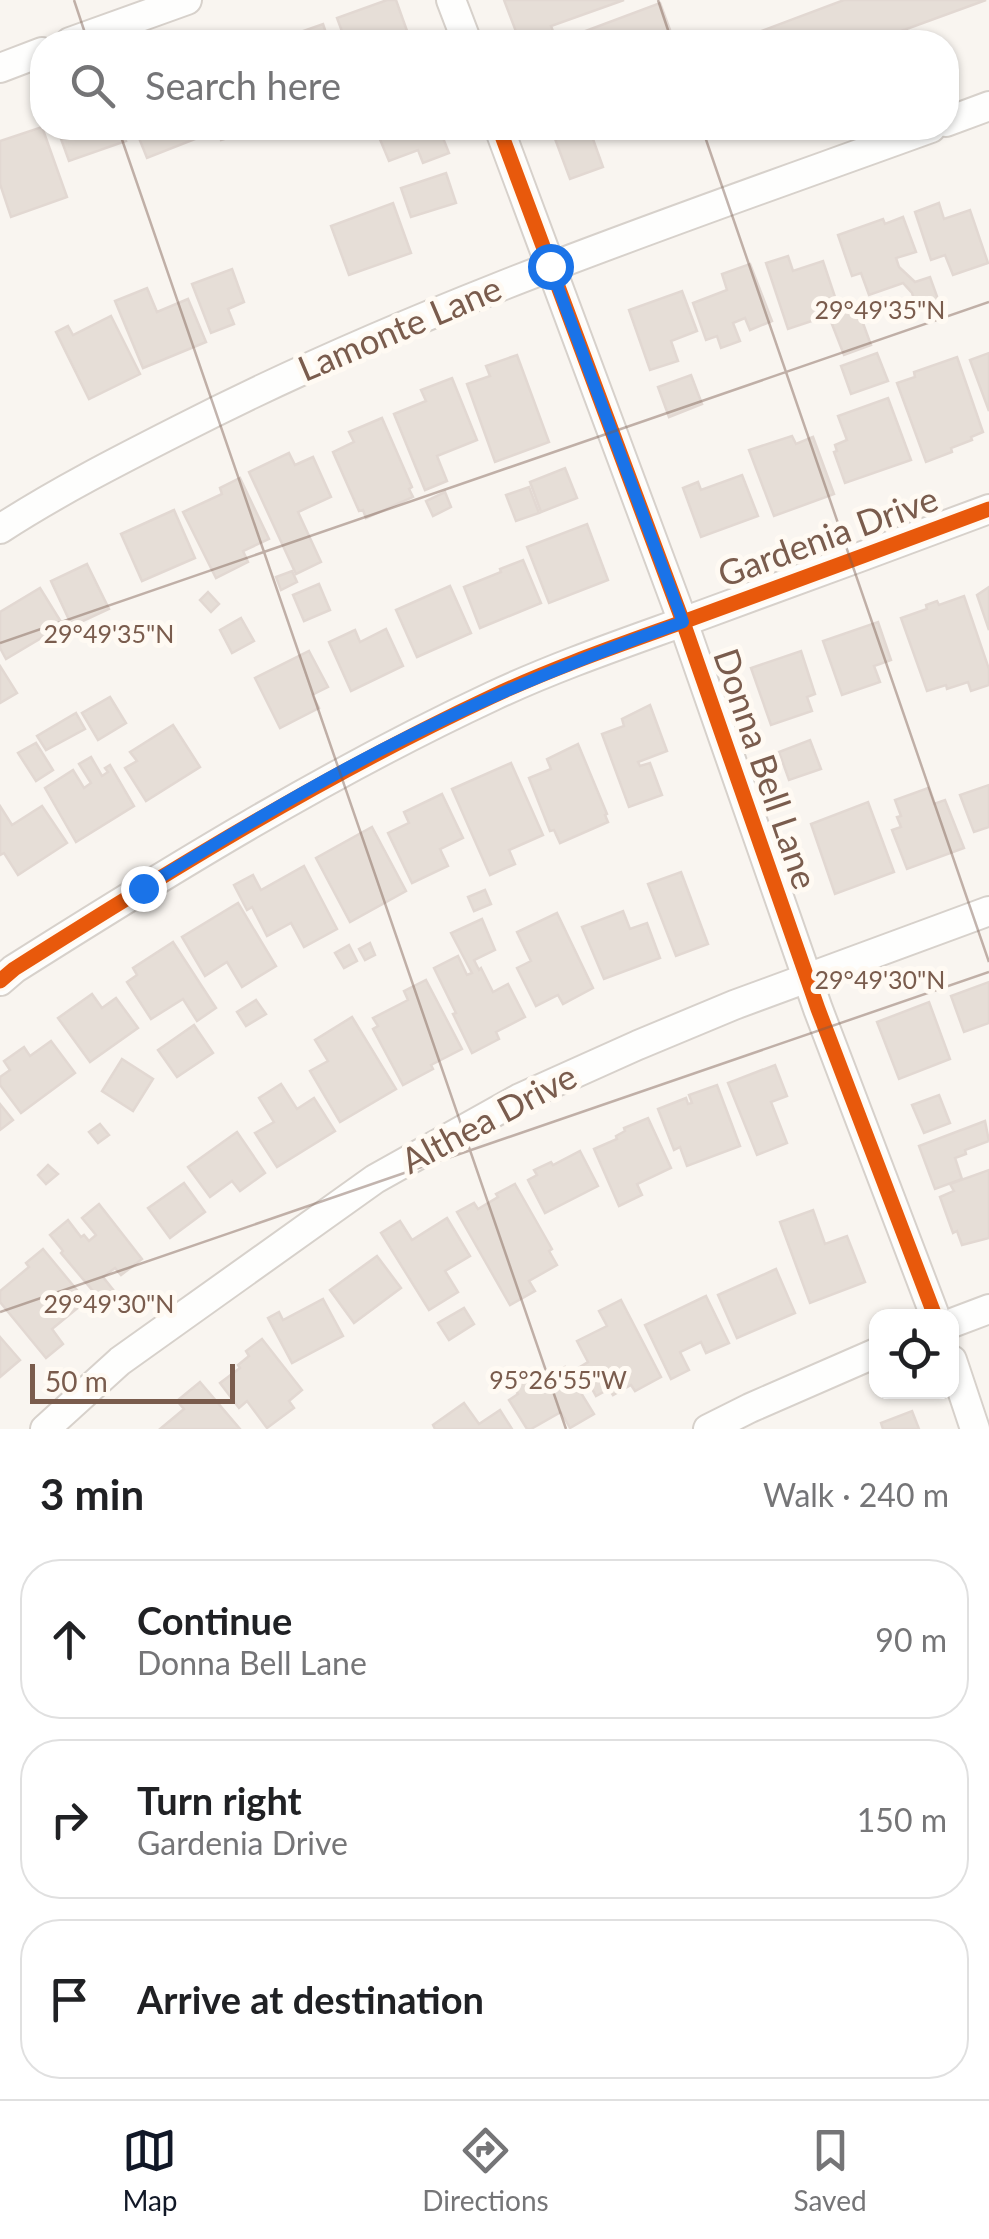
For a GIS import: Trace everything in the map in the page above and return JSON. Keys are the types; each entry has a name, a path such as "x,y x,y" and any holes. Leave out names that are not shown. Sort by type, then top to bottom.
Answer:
{"street":[{"path":"104,30 188,0"},
{"path":"452,0 463,30"},
{"path":"0,68 30,57"},
{"path":"959,117 989,106"},
{"name":"Donna Bell Lane","path":"503,140 683,622 806,978 931,1309"},
{"name":"Lamonte Lane","path":"0,529 239,398 361,343 550,266 898,140"},
{"name":"Gardenia Drive","path":"0,981 250,823 379,751 496,694 626,642 989,509"},
{"name":"Althea Drive","path":"45,1429 120,1361 375,1179 520,1098 638,1045 806,978 989,911"},
{"path":"959,1320 989,1309"},
{"path":"708,1429 869,1355"},
{"path":"959,1382 974,1429"}],"building":[{"path":"396,0 407,30 342,30 337,18"},
{"path":"504,0 624,0 551,26 552,30 515,30"},
{"path":"844,0 986,0 904,30 764,30"},
{"path":"660,3 670,30 588,30"},
{"path":"30,131 30,140 47,140 67,197 11,217 0,184 0,141"},
{"path":"61,140 126,141 69,161"},
{"path":"140,140 192,140 147,158"},
{"path":"380,140 444,140 449,153 423,163 418,150 389,161"},
{"path":"555,140 593,140 603,167 570,179"},
{"path":"446,173 456,203 411,217 401,188"},
{"path":"393,203 411,253 349,275 331,226"},
{"path":"939,203 944,219 970,210 988,263 953,275 945,255 931,260 915,212"},
{"path":"903,217 916,252 896,258 899,267 915,282 930,277 939,302 917,309 912,293 903,283 869,295 861,273 852,276 838,235 883,219 885,224"},
{"path":"788,256 793,271 823,261 835,297 816,303 821,318 788,329 766,263"},
{"path":"750,264 772,321 750,330 745,318 733,323 740,341 721,348 717,336 706,340 693,303 727,290 722,274"},
{"path":"232,269 244,302 228,309 234,324 211,333 192,284"},
{"path":"147,288 157,312 188,299 206,342 143,368 115,301"},
{"path":"682,291 697,331 671,341 678,361 650,370 629,310"},
{"path":"856,304 871,345 844,355 828,314"},
{"path":"111,316 140,374 89,399 56,332 68,326 73,335"},
{"path":"877,353 888,381 851,394 841,366"},
{"path":"989,353 989,411 970,360"},
{"path":"517,355 549,442 495,462 467,384 490,376 486,366"},
{"path":"957,357 983,432 951,448 952,452 926,462 897,383 915,377 914,372"},
{"path":"691,375 702,404 669,417 658,387"},
{"path":"452,378 477,440 437,456 447,481 425,490 394,414 426,401 421,390"},
{"path":"888,398 911,460 845,483 834,452 835,445 847,440 838,416"},
{"path":"382,418 413,497 366,518 363,510 359,511 333,452 354,442 349,432"},
{"path":"792,436 796,444 813,437 834,494 774,516 749,450"},
{"path":"289,453 295,465 313,457 331,497 298,512 321,562 296,574 249,472"},
{"path":"565,468 577,498 541,512 530,482"},
{"path":"742,475 758,516 701,537 683,488 698,482 701,490"},
{"path":"240,478 269,539 243,551 248,562 216,578 183,512 222,494 220,488"},
{"path":"529,487 539,513 516,521 506,495"},
{"path":"445,492 451,507 433,516 426,501"},
{"path":"174,510 195,558 142,581 121,534"},
{"path":"587,524 608,580 549,603 527,547"},
{"path":"523,560 541,603 480,628 464,587"},
{"path":"87,564 109,609 72,626 51,581"},
{"path":"292,571 297,582 281,590 276,577"},
{"path":"319,584 330,610 304,621 293,595"},
{"path":"450,586 471,633 417,657 396,610"},
{"path":"989,587 989,630 977,595"},
{"path":"40,588 63,625 6,659 0,648 0,612"},
{"path":"208,592 219,604 211,612 200,600"},
{"path":"964,596 989,669 989,685 971,691 968,682 927,691 901,618 937,601 939,605"},
{"path":"241,618 254,641 232,653 220,630"},
{"path":"878,622 891,660 874,666 880,682 842,695 823,641"},
{"path":"386,629 403,666 351,691 329,642 355,630 360,642"},
{"path":"309,651 328,687 312,695 319,708 280,728 255,678"},
{"path":"801,651 815,694 807,697 812,711 771,725 751,668"},
{"path":"0,666 17,693 0,703"},
{"path":"110,697 126,723 98,740 82,713"},
{"path":"650,705 667,751 638,762 640,766 650,763 662,795 629,807 602,734 624,726 622,719"},
{"path":"76,713 85,729 46,750 37,736"},
{"path":"173,725 200,767 146,801 125,768 137,761 130,752"},
{"path":"810,740 821,769 789,780 779,752"},
{"path":"36,743 53,770 36,781 18,753"},
{"path":"578,744 608,822 560,843 554,830 550,831 529,778 551,769 547,759"},
{"path":"91,757 102,776 110,765 134,806 76,842 45,788 73,770 84,788 91,783 79,764"},
{"path":"511,763 543,835 509,850 515,864 490,875 452,789"},
{"path":"989,785 989,827 974,832 960,795"},
{"path":"928,788 934,804 945,800 964,848 907,869 892,830 901,827 895,800"},
{"path":"442,794 463,838 440,849 448,866 412,883 388,833 409,823 404,812"},
{"path":"868,802 894,872 835,894 811,824"},
{"path":"0,806 12,825 42,806 67,843 18,875 4,853 0,855"},
{"path":"372,827 406,891 350,922 316,858"},
{"path":"304,866 337,929 304,947 291,923 267,936 252,907 247,910 234,885 253,875 261,890"},
{"path":"681,872 708,944 676,956 648,884"},
{"path":"485,890 491,904 474,911 468,897"},
{"path":"238,903 276,966 242,987 227,962 205,976 182,937"},
{"path":"623,911 630,929 647,923 660,958 604,979 582,927"},
{"path":"557,913 593,988 563,1004 558,995 536,1006 517,968 531,961 517,932"},
{"path":"482,919 495,950 474,960 493,992 508,984 525,1017 496,1032 499,1039 472,1053 434,968 458,956 467,975 472,973 451,933"},
{"path":"173,942 216,1008 197,1021 183,999 151,1019 127,982 137,975 133,968"},
{"path":"370,943 375,955 365,960 359,949"},
{"path":"349,945 357,961 344,968 335,953"},
{"path":"426,980 462,1049 403,1085 373,1029 378,1026 373,1018 408,1000 404,991"},
{"path":"989,982 989,1023 964,1032 951,996"},
{"path":"92,994 102,1008 116,998 138,1028 90,1062 58,1018"},
{"path":"256,1000 266,1014 246,1026 237,1012"},
{"path":"929,1002 950,1059 899,1079 877,1022"},
{"path":"352,1017 396,1089 340,1122 310,1071 328,1061 315,1040"},
{"path":"194,1025 213,1053 177,1077 158,1050"},
{"path":"51,1041 75,1073 21,1113 0,1085 0,1077 10,1070 4,1061 24,1047 30,1056"},
{"path":"122,1059 153,1079 133,1111 102,1091"},
{"path":"775,1065 787,1096 771,1102 787,1143 757,1155 728,1083"},
{"path":"281,1084 297,1109 314,1098 335,1131 277,1167 255,1133 274,1122 259,1098"},
{"path":"717,1085 740,1146 687,1166 680,1147 674,1150 658,1109 686,1098 688,1104 692,1103 689,1095"},
{"path":"939,1095 950,1123 924,1133 912,1105"},
{"path":"0,1104 13,1120 0,1130"},
{"path":"648,1118 671,1168 637,1184 642,1195 619,1206 594,1149 617,1139 624,1128"},
{"path":"985,1121 989,1141 955,1158 962,1179 935,1189 919,1146"},
{"path":"100,1124 109,1135 98,1143 89,1132"},
{"path":"237,1132 265,1173 240,1191 232,1181 210,1197 188,1167"},
{"path":"580,1151 598,1186 545,1213 528,1180 537,1175 534,1170"},
{"path":"48,1165 58,1174 46,1184 38,1175"},
{"path":"989,1170 989,1238 962,1245 957,1231 953,1233 940,1197 954,1191 950,1184"},
{"path":"184,1183 205,1212 170,1238 148,1208"},
{"path":"515,1184 557,1265 529,1281 535,1291 510,1305 457,1212 474,1203 478,1209"},
{"path":"99,1204 142,1259 121,1275 115,1268 103,1277 115,1292 103,1303 50,1235 68,1220 89,1241 96,1235 82,1218"},
{"path":"813,1210 825,1244 847,1236 865,1282 810,1303 780,1222"},
{"path":"447,1218 470,1256 445,1271 458,1292 429,1310 381,1233 400,1221 412,1240"},
{"path":"43,1249 86,1301 52,1329 63,1344 46,1358 0,1302 0,1291 29,1267 26,1263"},
{"path":"377,1256 401,1288 354,1323 330,1290"},
{"path":"776,1269 795,1313 737,1338 718,1295"},
{"path":"706,1296 729,1343 706,1353 701,1342 680,1352 689,1370 671,1379 645,1325"},
{"path":"323,1299 343,1336 292,1363 268,1318 279,1312 283,1320"},
{"path":"621,1300 661,1377 635,1391 631,1385 613,1395 609,1389 596,1396 580,1367 588,1362 577,1341 607,1326 599,1311"},
{"path":"464,1308 474,1324 449,1340 438,1323"},
{"path":"0,1337 20,1360 0,1377"},
{"path":"262,1339 302,1390 289,1401 294,1408 267,1428 247,1401 239,1408 220,1383 240,1368 238,1365 249,1356 246,1351"},
{"path":"565,1367 594,1414 570,1428 561,1412 527,1429 509,1400 518,1394 514,1388 539,1372 544,1379"},
{"path":"200,1382 240,1429 160,1429 184,1409 177,1401"},
{"path":"464,1403 479,1424 500,1410 512,1429 435,1429 433,1425"},
{"path":"912,1411 919,1429 883,1429 881,1423"}],"cycle path":[{"path":"503,140 683,622 818,1009 932,1309"},
{"path":"0,981 72,932 249,825 493,696 591,655 989,509"}],"route":[{"path":"143,888 379,751 496,694 683,622 550,266"}]}
